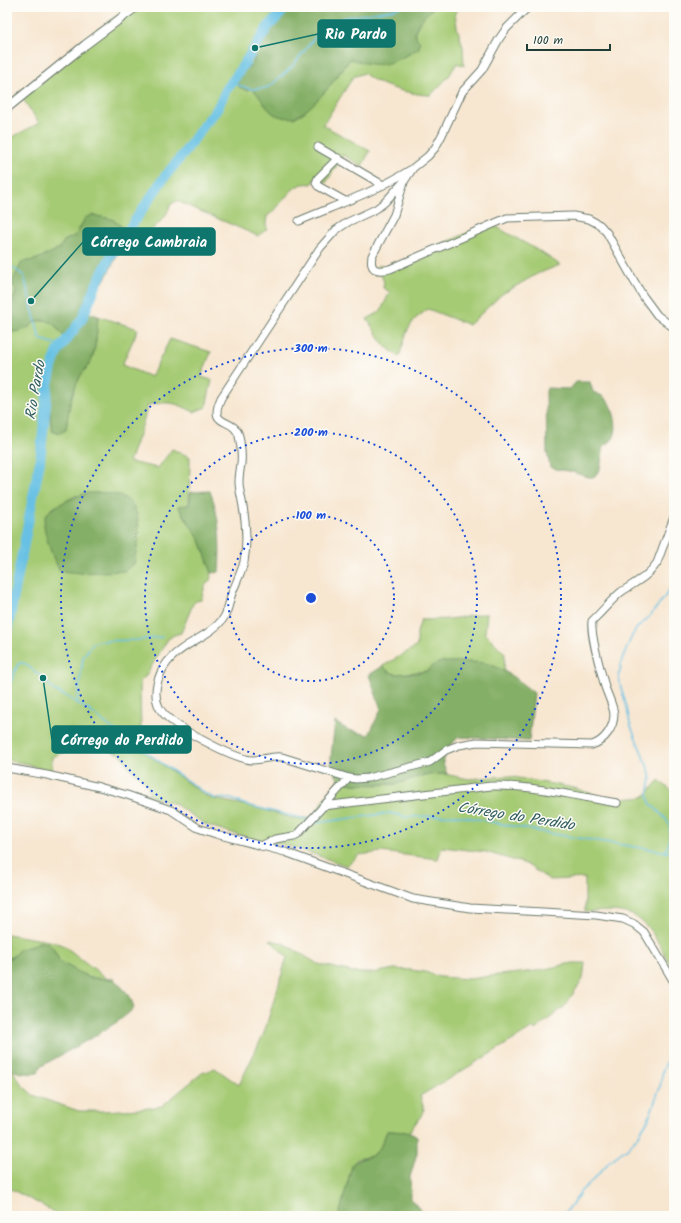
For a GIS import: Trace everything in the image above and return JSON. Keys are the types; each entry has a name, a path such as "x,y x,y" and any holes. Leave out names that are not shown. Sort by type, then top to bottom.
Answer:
{"street":[{"path":"7,108 85,45 136,7"},
{"path":"299,221 383,185 413,168 428,156 435,148 462,92 482,70 506,29 530,7"},
{"path":"318,147 383,185"},
{"path":"338,158 318,178 316,183 318,186 345,201"},
{"path":"413,168 405,180 385,202 376,209 348,222 336,230 328,238 219,403 216,411 217,416 220,420 238,432 242,451 239,483 244,515 246,554 223,618 214,628 192,641 172,657 162,671 156,690 159,708 165,715 191,734 215,747 246,759 256,761 272,756 282,757 356,779 368,778 430,762 446,750 459,745 477,742 592,745 598,743 604,739 611,726 614,713 592,634 592,621 620,593 653,570 674,517"},
{"path":"405,180 394,215 372,256 372,267 377,270 383,271 390,269 507,218 573,216 589,219 600,225 607,233 643,296 657,315 674,328"},
{"path":"7,768 84,783 127,795 171,810 198,828 285,852 413,899 470,908 596,915 623,919 634,924 644,932 674,982"},
{"path":"261,846 275,839 298,834 350,778"},
{"path":"323,806 507,785 528,787 617,803"}],"green space":[{"path":"129,7 288,7 282,18 264,32 253,63 236,77 249,89 255,91 267,107 294,118 318,99 332,84 350,59 399,58 412,53 416,36 415,31 421,20 434,7 461,7 455,13 457,27 463,47 464,66 457,63 449,76 431,95 423,95 395,89 377,82 364,73 353,77 323,125 370,151 362,166 343,155 326,183 316,177 312,184 304,184 293,190 273,212 267,216 267,229 258,236 177,201 171,204 165,217 155,227 121,248 126,230 112,219 85,218 76,235 64,241 59,249 35,260 22,262 14,298 7,301 7,193 9,186 7,183 7,140 39,123 23,99 8,102 80,42"},
{"path":"288,7 434,7 422,19 415,31 415,35 420,42 419,48 402,58 384,64 371,64 350,59 332,83 310,107 295,117 290,118 274,114 252,89 247,90 239,87 236,77 253,63 264,32 282,18"},
{"path":"92,215 112,219 126,230 114,262 108,273 90,301 82,310 98,316 94,351 91,361 81,375 74,390 66,430 60,433 53,432 50,413 50,394 56,364 65,338 53,324 45,320 35,322 21,331 7,332 7,301 14,298 16,292 12,282 22,262 35,260 59,249 64,241 76,235 85,218"},
{"path":"490,223 534,248 560,265 537,274 502,294 469,325 428,309 415,319 408,329 399,357 384,345 367,319 380,312 390,292 383,288 384,282 377,266 394,265"},
{"path":"98,316 138,329 122,365 151,377 170,339 211,352 201,377 212,380 206,407 194,412 172,403 148,405 129,462 158,468 172,449 190,457 189,505 178,506 200,540 212,573 210,580 205,586 201,600 196,601 193,604 181,633 168,639 145,677 140,681 141,733 146,737 136,745 209,798 254,807 292,818 312,818 338,779 353,784 375,785 397,784 424,775 444,774 469,779 507,776 574,788 611,800 644,797 659,780 674,793 674,972 657,940 646,925 639,919 627,913 621,912 585,912 585,878 550,880 526,864 486,852 442,847 438,859 381,852 359,855 347,866 292,847 280,844 265,843 206,825 175,804 149,796 148,787 131,770 122,755 90,742 52,757 52,773 28,764 7,760 7,526 9,517 7,515 7,474 9,457 7,442 7,332 27,329 35,322 44,320 52,322 65,338 56,364 50,394 50,413 53,432 66,430 74,390 80,377 93,357","holes":["77,495 54,560 44,526 51,509"]},
{"path":"576,382 590,382 593,392 603,396 607,400 614,414 616,431 612,440 604,446 600,469 594,477 588,477 550,467 547,452 547,388 570,389"},
{"path":"210,491 218,520 220,541 219,572 212,573 200,540 178,506 189,505 191,492"},
{"path":"87,493 107,493 118,495 127,500 133,506 137,515 137,545 134,564 124,571 81,573 60,571 57,566 51,552 44,527 46,515 53,508"},
{"path":"487,614 485,633 505,653 504,672 488,664 434,665 427,671 395,674 388,671 383,666 417,646 417,632 421,620 449,619"},
{"path":"441,662 472,662 489,664 507,673 534,693 529,741 459,737 447,748 443,763 447,774 424,775 397,784 353,784 338,779 331,766 335,722 348,730 369,735 381,709 369,675 383,666 388,671 395,674 427,671 434,665"},
{"path":"7,934 55,942 63,945 107,979 90,978 60,962 53,948 39,942 7,959"},
{"path":"270,940 283,943 318,964 357,973 373,973 394,969 425,972 440,977 470,979 536,971 572,963 585,963 583,979 564,1007 535,1030 533,1028 420,1096 424,1109 421,1116 409,1132 387,1131 379,1150 371,1156 357,1159 352,1165 339,1216 62,1216 7,1187 7,1067 12,1070 23,1086 33,1095 79,1111 141,1109 162,1106 202,1073 215,1068 239,1085 264,1033 287,957"},
{"path":"39,942 48,943 53,948 60,962 90,978 114,979 129,995 134,1007 105,1030 40,1067 38,1073 22,1073 7,1067 7,959 14,956 19,949 33,946"},
{"path":"387,1131 409,1132 417,1137 417,1153 410,1177 411,1199 425,1216 339,1216 352,1165 358,1160 376,1153 381,1146"}],"waterway":[{"name":"Rio Pardo","path":"7,632 40,461 48,384 58,351 82,319 97,283 115,248 163,179 215,112 226,90 268,27 287,7"},
{"path":"231,83 251,89 270,86 292,67 321,29 333,21 401,7"},
{"path":"7,129 7,142"},
{"path":"7,147 12,176 12,189 7,206"},
{"path":"7,263 24,276 40,339 62,346"},
{"path":"665,852 669,843 670,826 666,819 650,803 648,795 651,778 630,724 619,675 622,659 636,629 649,617 674,582"},
{"path":"77,703 83,657 93,643 100,641 137,640 162,637"},
{"name":"Córrego do Perdido","path":"7,687 11,682 19,663 24,663 43,678 54,690 90,711 110,727 206,794 214,798 231,799 246,805 309,820"},
{"name":"Córrego do Perdido","path":"312,821 315,823 390,813 406,817 456,815 547,833 674,853"},
{"path":"562,1216 572,1205 581,1191 610,1161 630,1146 640,1133 649,1118 660,1087 663,1070 674,1046"}],"place":[{"name":"Rio Pardo","path":"255,48"},
{"name":"Córrego Cambraia","path":"31,301"},
{"name":"Córrego do Perdido","path":"43,678"}]}
